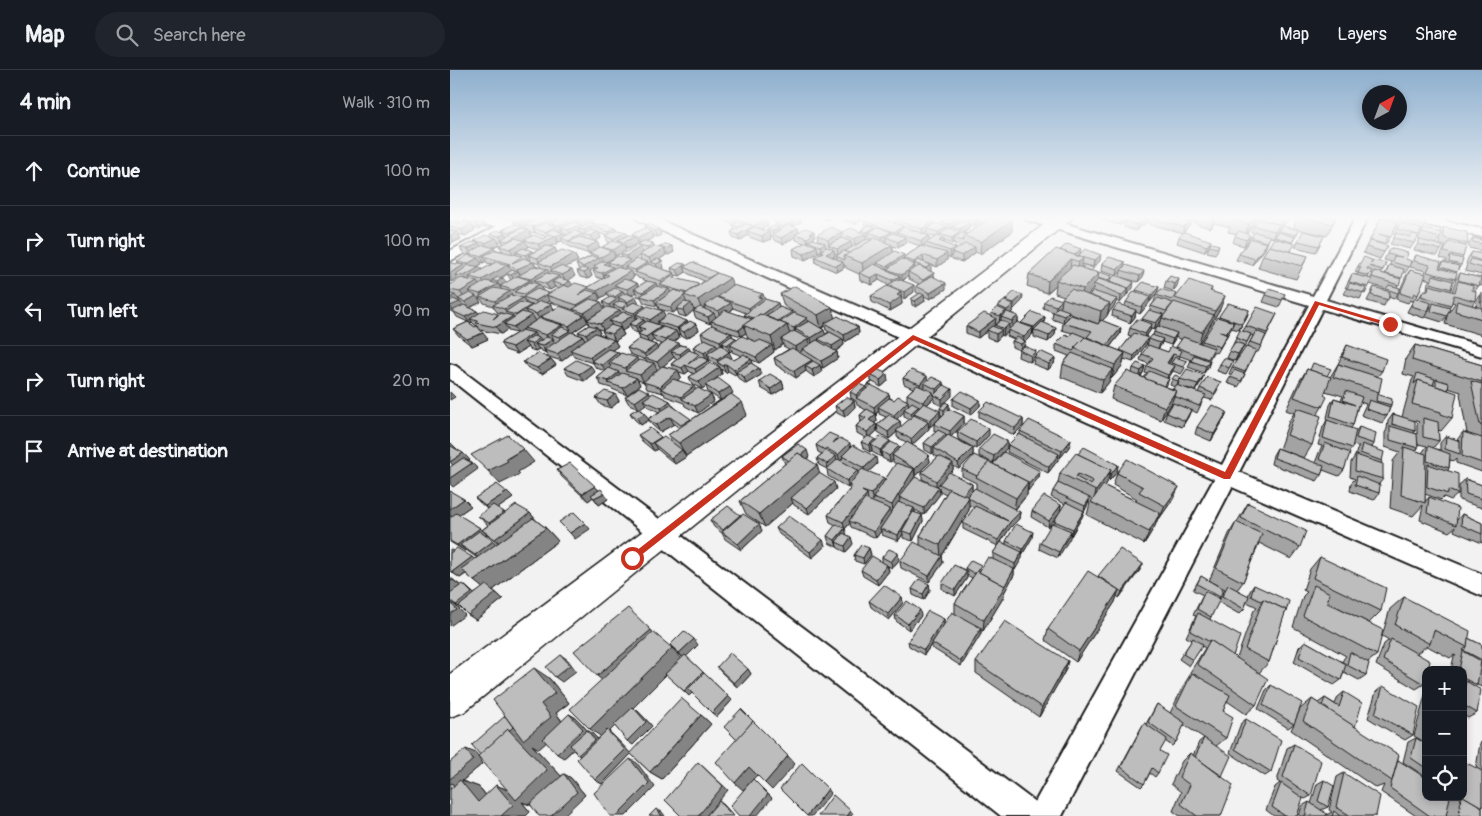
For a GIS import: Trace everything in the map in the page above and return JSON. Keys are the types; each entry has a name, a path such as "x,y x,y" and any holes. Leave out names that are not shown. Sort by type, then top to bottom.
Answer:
{"main road":[{"path":"450,698 913,337 1013,252"}],"street":[{"path":"721,252 1227,476 1482,585"},
{"path":"1154,252 1482,351"},
{"path":"1045,816 1227,476 1344,252"},
{"path":"450,370 1027,816"}],"building":[{"path":"472,252 488,252 480,256 468,254"},
{"path":"492,252 504,252 522,256 512,263 524,258 533,262 517,269 508,265 510,264 483,256"},
{"path":"516,252 531,252 525,255"},
{"path":"534,252 548,252 537,258 528,255"},
{"path":"558,252 574,254 550,267 538,262"},
{"path":"591,252 611,252 601,257 589,253"},
{"path":"626,252 633,252 626,256 621,255"},
{"path":"644,252 659,252 649,258 639,255"},
{"path":"823,252 830,252 826,254 843,262 836,266 815,257"},
{"path":"843,252 849,253 844,256 845,260 836,256"},
{"path":"851,252 881,252 862,263 844,256"},
{"path":"894,252 904,255 886,267 877,263"},
{"path":"912,252 947,253 937,260 923,255 914,262 903,258"},
{"path":"952,252 968,252 962,256"},
{"path":"1053,252 1064,252 1083,258 1079,262 1071,259 1048,281 1029,274"},
{"path":"1065,252 1078,252 1074,255"},
{"path":"1082,252 1093,252 1101,255 1094,261 1078,256"},
{"path":"1241,252 1260,252 1255,259 1239,254"},
{"path":"1265,252 1292,252 1308,256 1302,266 1263,255"},
{"path":"1388,252 1408,253 1406,259 1411,261 1409,267 1392,262 1394,256 1402,257 1387,254"},
{"path":"1444,252 1464,252 1463,257"},
{"path":"1472,252 1482,254 1482,261 1470,257"},
{"path":"468,255 478,258 467,264 457,262"},
{"path":"1416,255 1441,262 1439,268 1457,273 1455,279 1427,272 1430,265 1414,261"},
{"path":"592,256 599,258 583,267 576,264"},
{"path":"618,256 630,260 620,266 608,262"},
{"path":"1450,256 1463,259 1461,265 1449,262"},
{"path":"1109,257 1125,262 1118,269 1102,264"},
{"path":"1364,257 1372,260 1371,263 1373,260 1386,263 1383,270 1369,266 1367,269 1372,271 1369,276 1358,273 1361,267 1358,266"},
{"path":"637,259 648,262 635,270 625,267"},
{"path":"657,259 662,261 656,264 651,262"},
{"path":"902,259 915,265 902,275 887,269"},
{"path":"1471,259 1482,262 1482,268 1469,264"},
{"path":"918,260 931,265 926,268 914,263"},
{"path":"603,261 607,262 604,264 613,267 602,273 593,271 598,268 594,266"},
{"path":"496,262 508,265 482,280 469,277"},
{"path":"693,262 717,273 708,278 684,267"},
{"path":"1443,262 1459,266 1457,272 1441,267"},
{"path":"451,263 464,265 450,273"},
{"path":"679,263 685,264 677,270 671,268"},
{"path":"648,264 674,273 661,281 635,272"},
{"path":"874,264 900,276 892,280 878,274 871,278 859,273"},
{"path":"469,265 480,267 464,276 455,275"},
{"path":"1073,265 1099,273 1083,289 1056,280"},
{"path":"1085,265 1094,268 1091,271 1082,268"},
{"path":"1126,265 1144,271 1140,276 1121,270"},
{"path":"1389,265 1404,269 1402,278 1386,274"},
{"path":"535,266 547,269 531,279 518,276"},
{"path":"560,266 572,270 562,275 550,271"},
{"path":"919,266 934,273 923,280 908,272"},
{"path":"616,267 631,271 597,291 587,288 609,275 604,274"},
{"path":"582,268 589,270 584,273 577,271"},
{"path":"512,270 518,271 511,275 506,274"},
{"path":"1410,270 1426,274 1418,295 1414,293 1412,297 1400,293"},
{"path":"1374,271 1401,279 1399,285 1372,277"},
{"path":"1099,272 1112,276 1107,281 1098,278 1099,273 1097,273"},
{"path":"547,273 559,276 546,284 534,280"},
{"path":"717,273 730,278 698,300 684,295"},
{"path":"1460,273 1481,278 1479,286 1458,280"},
{"path":"1352,274 1372,279 1368,287 1349,282"},
{"path":"1115,275 1134,282 1129,288 1109,282"},
{"path":"1433,275 1453,281 1451,289 1431,283"},
{"path":"517,276 530,280 513,290 500,286"},
{"path":"932,276 946,283 930,293 916,286"},
{"path":"1170,276 1179,279 1175,284 1166,281"},
{"path":"498,277 503,278 497,282 492,280"},
{"path":"671,277 699,284 687,293 660,285"},
{"path":"461,278 477,282 460,292 450,290 450,285"},
{"path":"559,278 570,281 563,285 552,282"},
{"path":"624,279 637,283 627,289 614,285"},
{"path":"898,279 914,285 904,292 888,285"},
{"path":"1099,279 1128,289 1121,296 1094,284"},
{"path":"1189,280 1212,288 1210,291 1225,296 1215,311 1175,298"},
{"path":"486,281 498,284 480,294 469,291"},
{"path":"647,281 656,283 643,292 634,289"},
{"path":"1458,281 1473,285 1472,290 1476,291 1475,301 1454,295 1451,305 1421,296 1424,290 1428,291 1429,285 1455,292"},
{"path":"529,282 539,284 524,294 514,292"},
{"path":"1143,282 1159,287 1152,295 1136,290"},
{"path":"575,283 589,287 578,295 587,290 597,293 577,305 546,295 564,285 569,287"},
{"path":"1350,283 1366,288 1364,293 1347,288"},
{"path":"733,285 763,294 758,297 762,298 749,308 718,297"},
{"path":"1389,285 1400,288 1398,293 1386,289"},
{"path":"656,286 669,289 654,300 640,296"},
{"path":"795,286 832,307 818,315 780,294"},
{"path":"887,286 901,292 897,295 901,297 889,305 871,296"},
{"path":"1374,287 1390,292 1388,300 1371,295"},
{"path":"494,288 510,291 495,301 479,297"},
{"path":"615,288 623,291 615,297 606,293"},
{"path":"537,289 549,293 535,301 523,297"},
{"path":"1071,289 1110,303 1101,311 1062,298"},
{"path":"1161,289 1177,294 1172,300 1156,295"},
{"path":"1269,289 1285,294 1282,300 1266,295"},
{"path":"674,290 686,294 670,307 656,303"},
{"path":"1093,291 1117,299 1109,307 1110,303 1089,295"},
{"path":"1134,291 1150,297 1142,307 1126,302"},
{"path":"1014,292 1023,295 1014,303 1005,300"},
{"path":"470,293 476,296 465,302 458,299"},
{"path":"626,293 636,297 627,302 618,297"},
{"path":"920,293 924,295 915,301 911,299"},
{"path":"511,295 523,298 504,309 493,305"},
{"path":"1050,296 1062,300 1056,306 1044,302"},
{"path":"610,297 617,299 609,305 603,302"},
{"path":"717,297 731,303 718,311 704,306"},
{"path":"1158,298 1173,303 1166,311 1151,306"},
{"path":"1415,298 1431,303 1428,311 1411,306"},
{"path":"453,299 460,302 450,306 450,301"},
{"path":"590,299 601,302 584,313 573,309"},
{"path":"765,299 778,303 762,315 760,314 754,318 744,315"},
{"path":"540,301 551,304 536,314 525,310"},
{"path":"619,301 628,303 622,308 613,305"},
{"path":"1004,301 1014,304 1007,310 998,306"},
{"path":"1457,301 1482,308 1482,319 1455,311"},
{"path":"520,302 531,305 516,315 505,312"},
{"path":"634,302 645,306 634,313 622,309"},
{"path":"684,302 691,303 683,310 676,309"},
{"path":"1174,302 1214,315 1202,332 1162,318"},
{"path":"1228,303 1249,310 1242,324 1219,316"},
{"path":"1433,303 1450,308 1447,316 1431,311"},
{"path":"1118,304 1136,310 1132,316 1113,310"},
{"path":"464,305 477,311 465,317 452,311"},
{"path":"560,306 584,315 569,326 540,317"},
{"path":"648,306 663,311 650,320 636,314"},
{"path":"607,307 620,310 600,324 587,320"},
{"path":"700,307 714,313 708,317 693,311"},
{"path":"780,307 792,312 778,321 765,316"},
{"path":"997,307 1006,311 1000,316 991,313"},
{"path":"1058,307 1069,311 1064,316 1053,312"},
{"path":"1257,307 1277,314 1267,333 1246,326"},
{"path":"484,310 498,314 493,319 501,313 513,316 496,327 476,323 478,321 470,319"},
{"path":"725,310 752,319 739,330 711,321"},
{"path":"1149,310 1163,314 1156,323 1142,319"},
{"path":"522,312 532,315 513,327 504,324"},
{"path":"623,312 633,315 619,324 609,321"},
{"path":"1007,312 1018,316 1012,321 1001,317"},
{"path":"1032,312 1045,317 1034,327 1021,323"},
{"path":"794,313 807,318 794,328 780,322"},
{"path":"984,313 996,318 978,332 966,326"},
{"path":"668,314 687,321 677,328 657,322"},
{"path":"760,314 787,325 771,337 743,325"},
{"path":"1071,315 1098,324 1101,320 1121,328 1107,345 1087,337 1092,331 1063,323"},
{"path":"838,316 858,327 844,335 825,323"},
{"path":"1217,317 1234,322 1226,334 1219,331 1227,335 1220,347 1202,341"},
{"path":"540,318 562,325 546,335 524,328"},
{"path":"638,318 644,320 635,326 629,324"},
{"path":"1137,319 1152,324 1145,334 1130,328"},
{"path":"1001,320 1009,324 1004,329 995,325"},
{"path":"647,321 662,326 646,337 638,334 645,329 638,327"},
{"path":"690,321 696,324 684,332 678,329"},
{"path":"809,321 824,330 811,338 795,329"},
{"path":"468,322 475,327 477,326 483,333 467,339 453,329"},
{"path":"1017,322 1033,328 1024,337 1008,330"},
{"path":"1042,322 1056,328 1049,336 1034,330"},
{"path":"589,325 597,327 586,334 578,332"},
{"path":"611,325 620,328 612,334 602,331"},
{"path":"712,325 731,333 720,341 701,333"},
{"path":"992,326 1002,330 996,334 987,330"},
{"path":"1158,326 1177,333 1173,339 1154,332"},
{"path":"562,327 571,330 559,337 551,334"},
{"path":"663,327 676,331 665,340 651,335"},
{"path":"522,330 534,333 512,347 500,343"},
{"path":"1240,330 1251,334 1247,342 1236,338"},
{"path":"794,331 809,339 795,347 781,339"},
{"path":"1256,331 1266,335 1261,346 1250,342"},
{"path":"571,332 583,336 557,354 544,350"},
{"path":"830,332 843,339 832,346 818,339"},
{"path":"1073,332 1085,337 1073,351 1056,344 1066,334 1069,336"},
{"path":"595,333 614,340 590,357 570,350"},
{"path":"1134,333 1148,338 1134,356 1120,350"},
{"path":"1152,335 1163,339 1160,343 1149,339"},
{"path":"533,336 540,338 531,344 524,342"},
{"path":"731,336 736,338 727,345 722,343"},
{"path":"742,336 772,345 756,357 730,345"},
{"path":"546,337 553,339 542,346 535,344"},
{"path":"1017,337 1025,341 1021,344 1012,341"},
{"path":"1085,337 1125,353 1115,365 1074,348"},
{"path":"1183,337 1214,348 1208,359 1176,347"},
{"path":"639,339 656,345 644,354 627,348"},
{"path":"705,339 716,344 704,353 693,347"},
{"path":"668,340 679,343 657,362 645,358"},
{"path":"817,340 837,352 821,361 802,349"},
{"path":"1235,342 1244,345 1238,354 1229,351"},
{"path":"680,345 689,347 680,354 671,352"},
{"path":"721,345 729,352 717,360 707,354"},
{"path":"1148,345 1168,352 1171,346 1182,351 1179,356 1173,354 1167,363 1175,366 1168,375 1147,366 1153,358 1142,354"},
{"path":"1347,345 1386,359 1382,371 1342,357"},
{"path":"1415,345 1482,365 1482,382 1412,360"},
{"path":"1024,346 1036,351 1031,356 1019,350"},
{"path":"1246,347 1256,350 1245,372 1232,367"},
{"path":"792,348 812,360 794,371 774,358"},
{"path":"608,349 618,352 602,365 591,361"},
{"path":"689,350 699,354 688,364 700,356 709,360 695,369 685,365 682,368 671,364"},
{"path":"1040,351 1055,358 1049,364 1034,357"},
{"path":"538,353 551,359 537,368 523,362"},
{"path":"621,353 637,358 625,368 609,363"},
{"path":"1072,353 1113,369 1103,380 1063,364"},
{"path":"744,354 751,359 734,370 726,364 723,366 717,362 727,356 734,360"},
{"path":"1194,355 1210,361 1206,366 1191,361"},
{"path":"1175,357 1187,361 1183,367 1171,363"},
{"path":"1224,358 1233,361 1229,368 1220,364"},
{"path":"576,360 591,366 579,374 564,368"},
{"path":"639,360 654,363 640,375 625,371"},
{"path":"813,361 820,365 812,370 805,366"},
{"path":"710,363 720,367 699,382 689,377"},
{"path":"751,363 759,368 744,377 736,372"},
{"path":"1137,363 1145,366 1141,371 1133,368"},
{"path":"1313,363 1331,369 1327,376 1310,370"},
{"path":"1338,364 1382,378 1379,392 1333,377"},
{"path":"662,366 678,370 660,387 643,382"},
{"path":"609,368 619,372 608,381 597,378"},
{"path":"877,369 887,374 880,380 870,375"},
{"path":"1187,369 1204,375 1198,384 1180,379"},
{"path":"1307,369 1331,377 1324,395 1327,397 1322,407 1294,397"},
{"path":"911,370 927,376 920,384 903,378"},
{"path":"1234,370 1245,374 1241,381 1230,377"},
{"path":"1127,371 1176,391 1165,407 1114,386"},
{"path":"1149,371 1169,379 1164,386 1144,378"},
{"path":"622,373 637,378 623,388 608,383"},
{"path":"1417,373 1435,379 1433,385 1418,380 1414,384"},
{"path":"770,374 782,381 771,389 759,381"},
{"path":"1175,375 1180,377 1178,381 1172,379"},
{"path":"932,377 943,382 936,389 924,383"},
{"path":"1207,377 1221,382 1214,394 1200,388"},
{"path":"718,378 730,387 718,394 705,385"},
{"path":"673,379 694,386 681,397 661,389"},
{"path":"1436,379 1449,383 1448,390 1436,386"},
{"path":"1418,380 1457,393 1452,418 1441,414 1441,412 1412,404"},
{"path":"1471,381 1482,384 1482,426 1480,425"},
{"path":"859,384 866,387 856,395 850,392"},
{"path":"871,385 889,394 874,407 856,398"},
{"path":"917,385 933,392 923,402 907,394"},
{"path":"944,385 952,389 942,399 934,395"},
{"path":"1176,385 1206,395 1199,406 1174,396 1176,391 1173,389"},
{"path":"639,387 649,392 635,402 625,397"},
{"path":"698,388 711,395 695,406 682,399"},
{"path":"605,391 615,394 607,401 596,398"},
{"path":"962,391 980,400 971,408 953,399"},
{"path":"1346,391 1362,397 1353,425 1330,417 1334,398 1355,405 1343,400"},
{"path":"653,393 670,401 661,408 643,400"},
{"path":"731,394 742,402 679,443 668,435"},
{"path":"1377,394 1392,399 1391,405 1376,401"},
{"path":"898,396 908,401 894,415 878,407 889,398 894,400"},
{"path":"846,397 854,401 843,410 835,406"},
{"path":"1369,400 1390,407 1387,416 1366,409"},
{"path":"912,402 919,406 911,413 904,409"},
{"path":"945,402 949,404 944,410 940,408"},
{"path":"988,402 1023,419 1015,428 979,411"},
{"path":"924,403 940,411 930,420 914,413"},
{"path":"1173,403 1191,410 1185,421 1167,413"},
{"path":"671,405 691,419 681,425 670,417 656,425 648,419"},
{"path":"1212,405 1227,412 1214,434 1197,427"},
{"path":"638,408 645,413 637,418 630,413"},
{"path":"1297,408 1321,416 1312,445 1287,435"},
{"path":"867,409 876,414 869,420 876,424 867,432 856,426 866,418 860,415"},
{"path":"949,409 964,416 950,431 934,424"},
{"path":"1393,414 1415,421 1415,431 1392,424"},
{"path":"889,415 900,421 888,432 877,425"},
{"path":"914,415 928,422 911,439 896,431"},
{"path":"1423,418 1438,422 1439,441 1423,437"},
{"path":"971,419 989,429 976,442 957,432"},
{"path":"1029,420 1071,440 1062,451 1020,431"},
{"path":"1327,420 1356,430 1352,448 1323,438"},
{"path":"1390,426 1417,434 1418,448 1390,440"},
{"path":"1359,427 1376,433 1374,444 1356,438"},
{"path":"650,428 661,437 650,444 638,435"},
{"path":"938,430 946,434 932,447 924,443"},
{"path":"1463,432 1482,438 1482,463 1462,456"},
{"path":"829,433 838,437 833,443 840,438 850,443 838,455 816,445"},
{"path":"993,434 1007,441 994,456 979,449"},
{"path":"1019,434 1059,454 1049,467 1008,445"},
{"path":"508,435 523,449 506,459 508,461 488,471 471,455"},
{"path":"948,435 973,448 958,463 934,448"},
{"path":"664,436 682,450 671,458 653,443"},
{"path":"868,436 875,439 869,445 861,442"},
{"path":"881,436 890,441 880,450 871,445"},
{"path":"1446,436 1460,441 1460,454 1445,449"},
{"path":"891,442 899,446 889,456 881,451"},
{"path":"907,442 929,455 915,469 892,455"},
{"path":"1325,443 1350,453 1344,470 1319,459"},
{"path":"798,444 807,450 801,455 798,453 789,461 782,456"},
{"path":"1362,444 1384,452 1382,461 1360,453"},
{"path":"853,445 876,457 864,468 842,456"},
{"path":"1428,446 1450,454 1449,468 1427,461"},
{"path":"450,447 463,453 450,462"},
{"path":"1084,447 1118,465 1111,474 1111,470 1078,454"},
{"path":"1404,447 1426,454 1425,503 1401,495"},
{"path":"1277,448 1324,466 1321,475 1274,458"},
{"path":"826,451 836,456 827,464 817,458"},
{"path":"1004,452 1040,471 1028,485 1028,482 993,464"},
{"path":"798,453 817,465 759,514 740,501"},
{"path":"1076,453 1111,470 1096,491 1060,473","holes":["1078,474 1093,481 1091,485 1076,477"]},
{"path":"974,455 989,462 977,476 962,469"},
{"path":"1356,455 1383,464 1383,479 1355,471"},
{"path":"939,456 953,463 936,481 922,472"},
{"path":"463,458 472,463 450,478 450,467"},
{"path":"838,459 858,470 847,481 827,469"},
{"path":"1127,459 1179,487 1165,506 1139,492 1143,487 1117,473"},
{"path":"989,462 1028,482 1016,498 976,477"},
{"path":"570,463 595,486 582,494 557,470"},
{"path":"896,463 914,469 892,505 873,498"},
{"path":"1428,464 1458,474 1458,494 1448,490 1448,494 1427,487"},
{"path":"862,469 884,478 871,494 862,491 867,494 843,522 828,515 852,487 849,485"},
{"path":"949,472 972,484 963,495 939,484"},
{"path":"819,473 834,482 807,508 791,498"},
{"path":"1357,476 1380,485 1379,493 1355,485"},
{"path":"915,477 939,487 924,508 899,497"},
{"path":"1465,479 1482,485 1482,499 1466,494"},
{"path":"1058,483 1090,498 1085,506 1053,491"},
{"path":"497,484 507,492 485,506 475,498"},
{"path":"1103,485 1160,513 1149,532 1091,502"},
{"path":"975,488 1020,512 1010,522 998,540 963,523 975,506 1008,521 967,496"},
{"path":"601,489 604,493 594,498 591,495"},
{"path":"949,489 969,497 940,545 920,536"},
{"path":"450,491 464,499 450,509"},
{"path":"1044,496 1061,505 1049,521 1032,511"},
{"path":"1429,497 1458,508 1456,525 1427,513"},
{"path":"865,499 890,509 874,532 849,521"},
{"path":"898,502 914,508 898,535 880,529"},
{"path":"1066,502 1084,511 1073,529 1054,521"},
{"path":"1248,503 1306,531 1300,547 1241,518"},
{"path":"493,505 504,512 489,523 478,516"},
{"path":"516,505 530,513 495,539 482,530"},
{"path":"728,506 740,515 723,530 710,520"},
{"path":"574,512 585,523 570,533 559,522"},
{"path":"913,512 922,515 912,534 902,531"},
{"path":"456,513 480,528 457,545 450,541 450,518"},
{"path":"743,514 759,524 738,544 722,532"},
{"path":"1462,514 1482,523 1482,534 1461,525"},
{"path":"789,516 823,540 810,552 776,528"},
{"path":"533,518 546,528 474,581 461,569"},
{"path":"1236,522 1262,534 1243,582 1216,568"},
{"path":"1052,523 1071,531 1059,552 1040,543"},
{"path":"836,524 845,528 835,540 827,536"},
{"path":"1016,524 1033,532 1023,549 1006,541"},
{"path":"479,531 493,541 475,555 460,545"},
{"path":"843,533 851,537 845,546 836,542"},
{"path":"914,542 942,556 929,576 900,561"},
{"path":"1001,542 1022,552 1015,564 993,553"},
{"path":"861,545 869,548 863,558 854,555"},
{"path":"457,548 472,557 452,572 450,571 450,553"},
{"path":"889,549 898,553 891,562 882,557"},
{"path":"1120,549 1143,564 1122,592 1098,576"},
{"path":"872,556 887,565 876,579 861,570"},
{"path":"988,557 1014,569 1005,586 979,572"},
{"path":"1320,557 1386,588 1381,611 1313,578"},
{"path":"971,560 981,565 975,574 965,568"},
{"path":"954,565 967,571 955,590 942,583"},
{"path":"977,571 1005,586 984,620 955,603"},
{"path":"1088,571 1119,590 1079,651 1048,629"},
{"path":"1201,576 1223,589 1220,597 1197,584"},
{"path":"919,579 929,584 923,594 912,589"},
{"path":"463,584 472,593 456,605 450,600 450,593"},
{"path":"486,585 496,593 468,615 459,606"},
{"path":"884,585 902,597 888,614 869,601"},
{"path":"1228,585 1249,596 1244,609 1222,596"},
{"path":"1254,585 1289,601 1286,612 1286,610 1263,599 1261,601 1251,596"},
{"path":"1314,585 1330,593 1327,602 1383,630 1377,655 1303,616"},
{"path":"1205,591 1220,599 1211,617 1197,609"},
{"path":"1404,597 1470,631 1467,647 1434,630 1430,644 1395,625"},
{"path":"1263,599 1286,610 1269,662 1245,649"},
{"path":"907,601 920,610 908,624 895,615"},
{"path":"450,602 457,610 450,614"},
{"path":"628,608 651,630 597,676 574,651"},
{"path":"928,611 944,619 924,650 908,641"},
{"path":"952,612 981,628 961,661 932,643"},
{"path":"1198,613 1240,636 1233,656 1210,640 1210,642 1190,631"},
{"path":"1005,621 1068,661 1042,707 976,662"},
{"path":"684,631 694,639 679,653 670,645"},
{"path":"653,632 672,648 590,729 570,709"},
{"path":"1193,638 1203,645 1193,660 1183,654"},
{"path":"1468,638 1482,645 1482,660 1463,650 1467,647"},
{"path":"1391,639 1430,661 1429,666 1422,666 1422,683 1383,660"},
{"path":"1210,640 1268,679 1256,705 1197,664"},
{"path":"1305,641 1346,664 1341,680 1299,657"},
{"path":"1463,651 1481,661 1477,685 1467,680 1467,666 1460,666"},
{"path":"1350,652 1369,663 1366,675 1347,665"},
{"path":"730,653 748,669 734,683 717,667"},
{"path":"561,655 570,665 555,677 546,667"},
{"path":"685,655 703,672 684,691 665,674"},
{"path":"534,668 555,693 541,704 551,717 523,740 493,700"},
{"path":"704,673 728,696 712,713 688,689"},
{"path":"1192,673 1230,695 1223,711 1233,717 1226,738 1176,706"},
{"path":"1467,682 1481,690 1477,713 1467,707"},
{"path":"1271,685 1302,703 1294,724 1263,705"},
{"path":"1383,686 1419,707 1413,735 1375,714"},
{"path":"1344,692 1362,703 1355,727 1322,706 1325,698 1339,707"},
{"path":"681,698 701,715 650,772 630,753"},
{"path":"1312,699 1399,755 1392,781 1303,721"},
{"path":"1157,704 1185,723 1176,742 1148,722"},
{"path":"633,707 646,722 627,741 614,725"},
{"path":"741,709 753,721 737,740 724,727"},
{"path":"569,714 583,729 557,754 543,739"},
{"path":"505,716 513,727 510,730 508,729 480,755 472,745"},
{"path":"1246,719 1281,740 1271,772 1235,749"},
{"path":"753,721 788,756 765,783 749,767 735,783 716,762"},
{"path":"1144,723 1167,739 1160,751 1167,755 1158,773 1152,768 1144,784 1121,767"},
{"path":"508,729 547,770 516,800 478,756"},
{"path":"587,730 595,740 578,755 570,745"},
{"path":"607,730 625,750 595,780 577,759"},
{"path":"1204,738 1231,756 1222,776 1195,757"},
{"path":"1416,738 1422,742 1422,765 1411,758"},
{"path":"1294,744 1321,761 1311,796 1283,777"},
{"path":"466,749 473,760 450,779 450,762"},
{"path":"1190,753 1233,785 1221,816 1197,816 1181,804 1190,785 1179,777"},
{"path":"630,759 649,783 616,816 610,816 594,793"},
{"path":"1398,760 1422,775 1422,801 1449,801 1446,816 1430,816 1390,788"},
{"path":"698,762 723,786 698,816 681,816 665,800"},
{"path":"802,763 828,789 807,816 780,789"},
{"path":"1467,763 1482,771 1482,807 1467,798"},
{"path":"1344,773 1380,796 1376,816 1351,816 1336,807"},
{"path":"564,774 577,792 551,816 539,816 530,804"},
{"path":"753,779 768,794 750,816 739,816 730,806"},
{"path":"460,780 478,802 496,785 513,805 501,816 450,816 450,789"},
{"path":"1324,780 1334,786 1328,807 1318,801"},
{"path":"1281,783 1303,798 1297,816 1285,816 1272,807"},
{"path":"833,795 851,811 847,816 818,816"},
{"path":"1467,798 1482,807 1482,816 1459,816 1461,801 1467,801"},
{"path":"719,801 733,816 706,816"},
{"path":"1309,802 1327,814 1326,816 1305,816"},
{"path":"656,809 662,816 649,816"},
{"path":"1334,811 1340,816 1332,816"}],"route":[{"path":"632,558 913,337 1227,476 1317,302 1390,324"}]}
